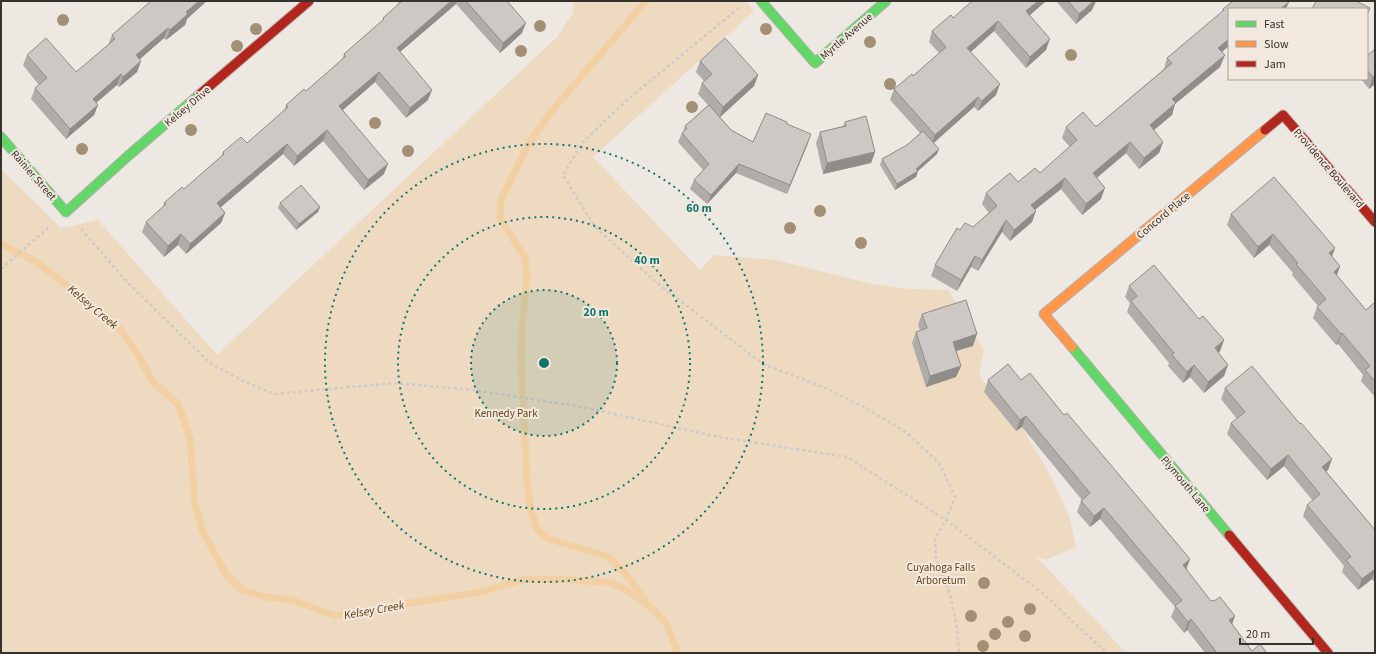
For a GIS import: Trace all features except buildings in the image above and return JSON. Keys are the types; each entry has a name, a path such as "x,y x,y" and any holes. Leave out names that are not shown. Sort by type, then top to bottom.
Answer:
{"street":[{"name":"Kelsey Drive","path":"66,212 132,152 309,1"},
{"name":"Myrtle Avenue","path":"761,1 815,63 886,1"},
{"name":"Providence Boulevard","path":"1283,115 1375,222"},
{"name":"Concord Place","path":"1044,314 1283,115"},
{"name":"Rainier Street","path":"1,137 66,212"},
{"name":"Plymouth Lane","path":"1044,314 1328,653"}],"path":[{"path":"743,5 626,101 582,143 564,175 595,227 657,283 764,364 823,387 866,408 907,433 939,463 955,496 946,520 935,538 936,559 950,594 957,628 959,653"},
{"path":"66,212 128,283 210,363 252,385 274,394 394,383 473,390 582,407 719,437 847,457 946,520 1040,592 1107,653"},
{"path":"1,269 37,236"}],"green space":[{"name":"Kennedy Park","path":"573,1 746,1 754,11 593,157 700,270 714,255 776,260 872,284 910,289 948,290 984,350 979,376 1020,424 1053,480 1070,519 1076,547 1045,560 1036,556 1126,653 1,653 1,169 61,228 98,220 217,355 556,38 573,13"}],"waterway":[{"path":"645,601 629,578 609,557 549,539 537,529 531,510 527,483 521,362 522,325 527,276 525,258 500,218 501,200 528,145 551,112 646,1"},
{"name":"Kelsey Creek","path":"1,244 37,262 119,327 138,355 153,382 178,404 190,438 195,504 203,532 226,574 242,590 266,597 292,600 336,616 364,613 404,604 481,592 521,580 564,579 612,583 630,592 653,609 666,623 676,648 676,653"}],"traffic: fast":[{"path":"761,1 815,63 886,1"},
{"path":"1,137 66,212 199,95"},
{"path":"1072,347 1229,535"}],"traffic: slow":[{"path":"1072,347 1044,314 1265,130"}],"traffic: jam":[{"path":"199,95 309,1"},
{"path":"1265,130 1283,115 1375,222"},
{"path":"1229,535 1328,653"}],"park label":[{"name":"Cuyahoga Falls Arboretum","path":"941,573"}]}
